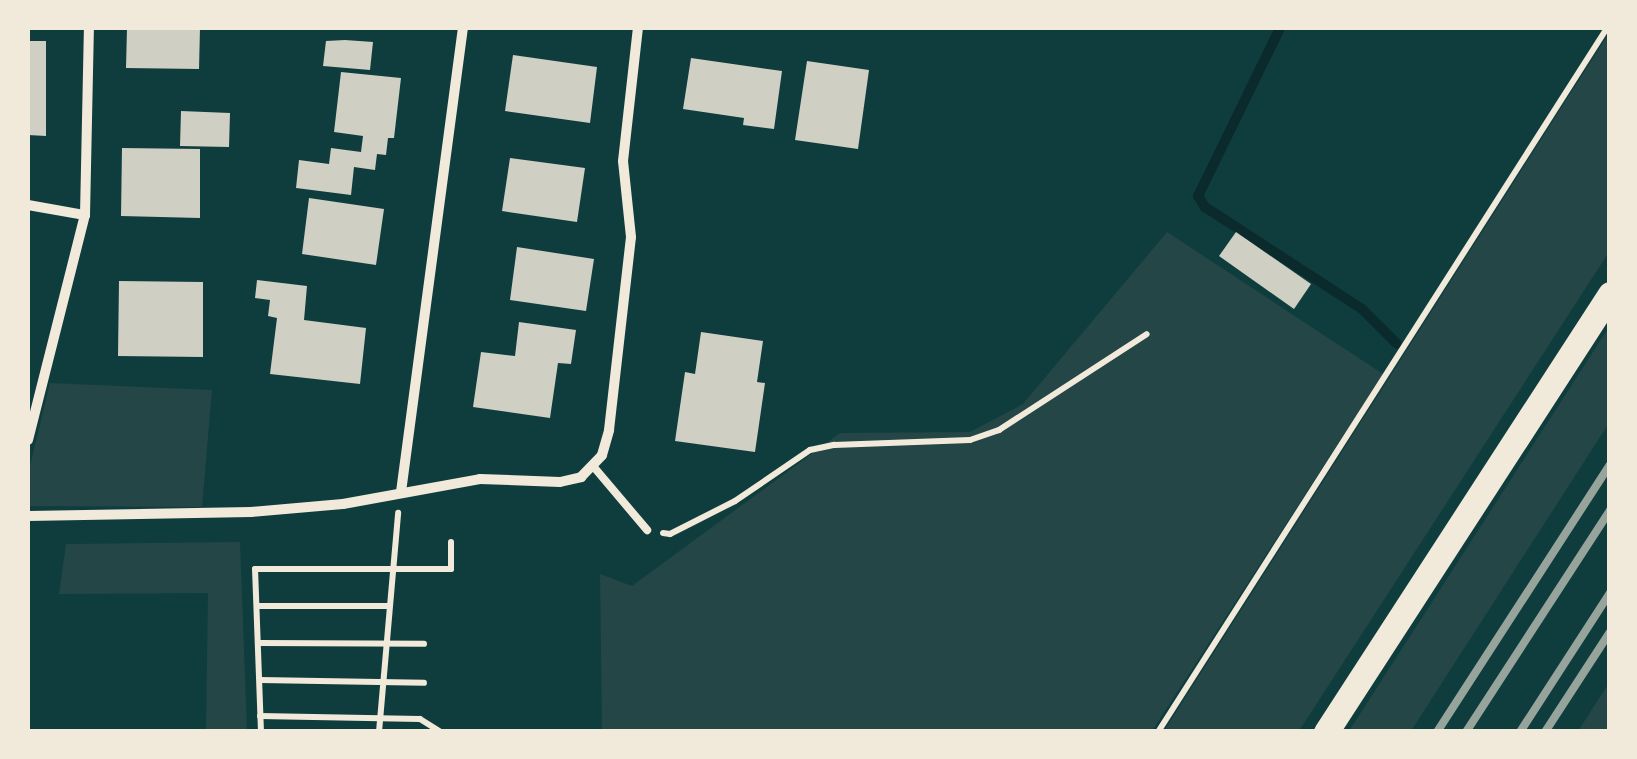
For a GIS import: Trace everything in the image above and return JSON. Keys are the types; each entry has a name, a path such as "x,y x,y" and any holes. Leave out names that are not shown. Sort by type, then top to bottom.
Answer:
{"main road":[{"path":"1326,732 1610,294"}],"street":[{"path":"28,440 85,215 89,28"},
{"path":"401,492 463,28"},
{"path":"28,516 251,512 343,504 480,479 560,482 581,477 602,455 609,430 631,237 623,162 638,28"},
{"path":"28,205 85,215"}],"lane":[{"path":"593,466 647,530"}],"path":[{"path":"1158,732 1607,28"},
{"path":"647,530 670,534 735,501 810,450 834,444 970,440 999,430 1147,334"},
{"path":"378,732 401,492"},
{"path":"261,732 255,569 451,569 451,542"},
{"path":"258,606 389,606"},
{"path":"259,643 424,644"},
{"path":"260,680 424,683"},
{"path":"260,716 420,718 441,732"}],"shaded area":[{"path":"1609,33 1609,252 1299,731 1164,731"},
{"path":"1167,232 1383,374 1152,731 602,731 600,574 632,586 840,433 970,432 1023,404"},
{"path":"1609,327 1609,423 1411,731 1349,731"},
{"path":"50,383 212,390 202,507 28,506 28,474"},
{"path":"240,542 247,731 206,731 208,593 59,594 66,544"},
{"path":"1609,683 1609,731 1578,731"}],"building":[{"path":"127,28 200,28 199,69 126,68"},
{"path":"28,41 46,41 46,136 28,135"},
{"path":"326,41 373,42 370,70 323,66"},
{"path":"513,55 597,67 590,123 505,111"},
{"path":"691,58 782,71 774,129 743,125 744,118 683,109"},
{"path":"807,61 869,70 858,149 795,140"},
{"path":"341,72 401,78 394,138 388,138 386,155 377,154 375,170 354,167 351,195 296,188 299,160 329,164 331,148 361,152 363,136 334,132"},
{"path":"181,111 230,113 229,147 180,146"},
{"path":"122,148 200,149 200,218 121,216"},
{"path":"510,158 585,168 577,222 502,211"},
{"path":"309,198 384,209 376,265 302,254"},
{"path":"1236,232 1311,284 1294,309 1219,256"},
{"path":"517,247 594,259 586,311 510,300"},
{"path":"257,280 307,286 304,320 366,328 360,384 270,374 277,318 268,316 270,300 255,298"},
{"path":"119,281 203,282 203,357 118,356"},
{"path":"519,322 576,330 571,364 558,363 550,418 473,407 481,352 515,356"},
{"path":"701,332 763,341 757,382 765,383 755,452 675,441 685,372 695,374"}],"waterway":[{"path":"1280,28 1198,196 1205,207 1362,309 1397,344"}],"railway":[{"path":"1437,732 1610,465"},
{"path":"1466,732 1610,510"},
{"path":"1520,732 1610,593"},
{"path":"1545,732 1610,632"}]}
